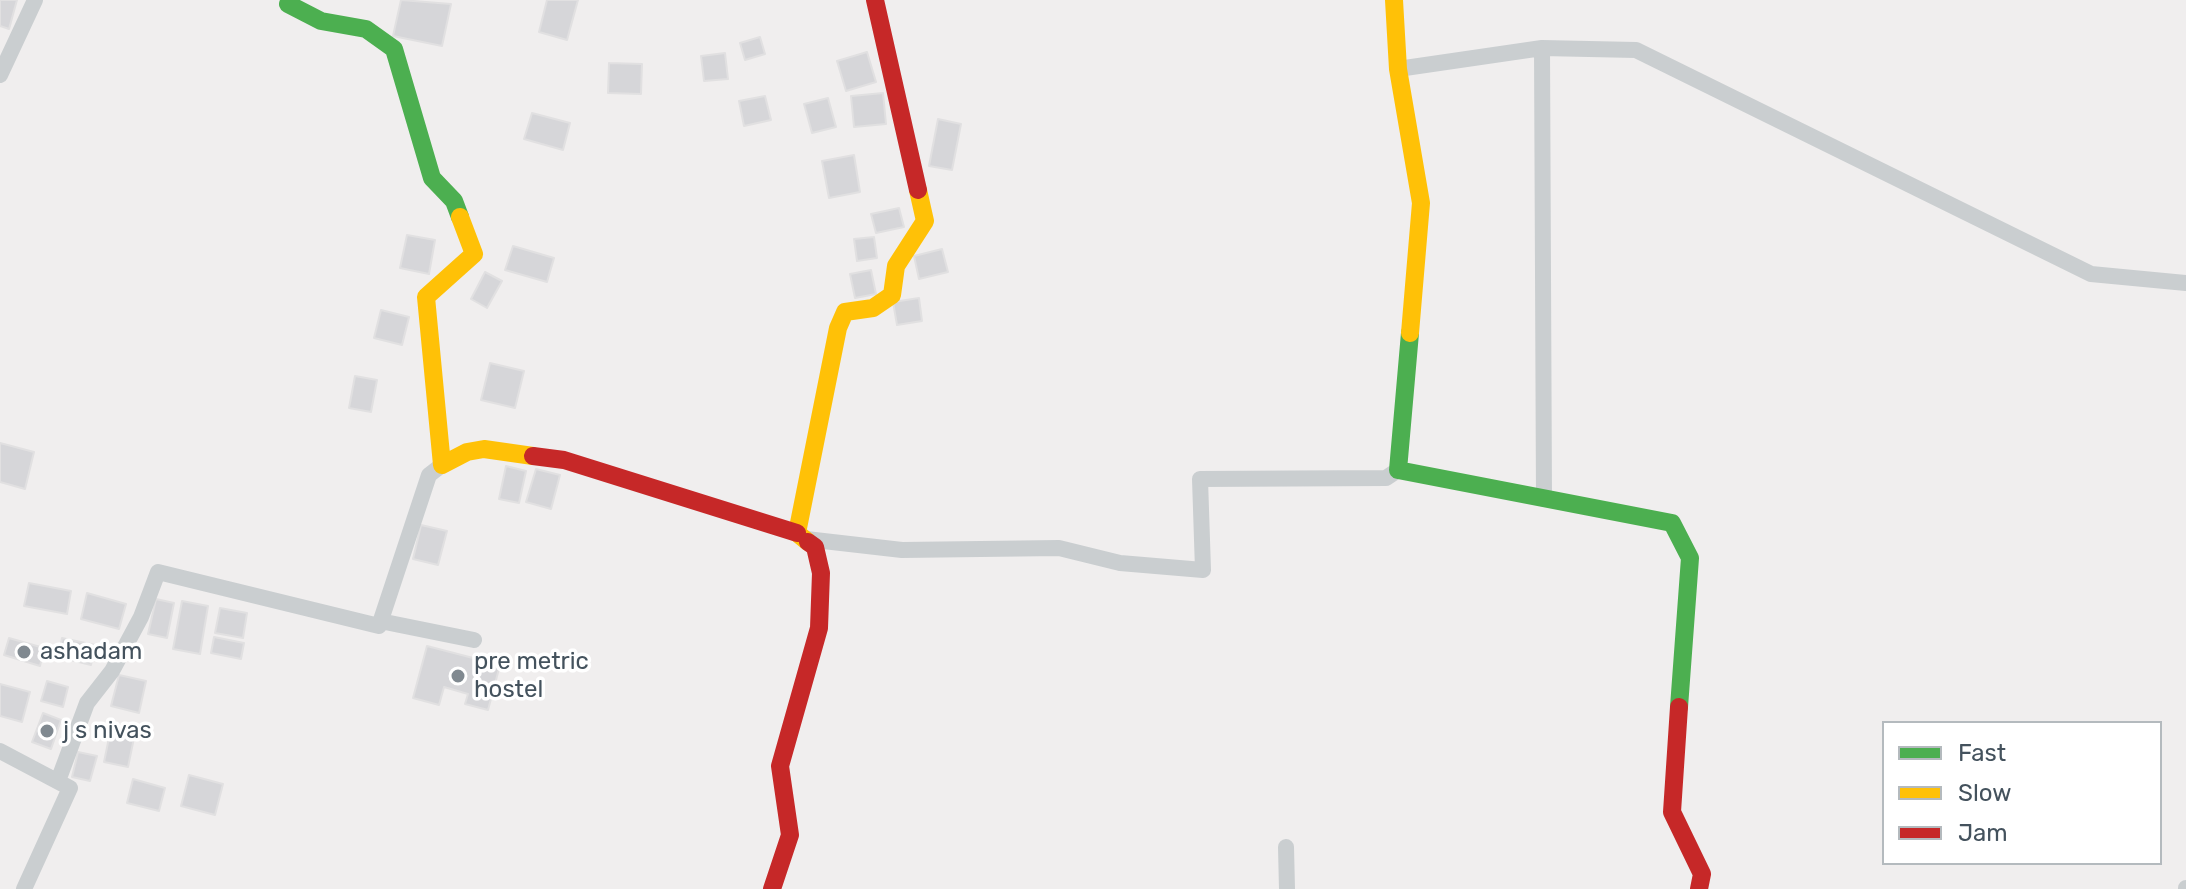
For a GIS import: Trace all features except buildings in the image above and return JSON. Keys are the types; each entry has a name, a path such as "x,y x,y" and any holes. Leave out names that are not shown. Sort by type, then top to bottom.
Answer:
{"street":[{"path":"0,75 35,0"},
{"path":"290,0 288,4 321,21 366,29 394,49 432,178 454,201 474,254 426,297 442,465"},
{"path":"802,536 838,328 845,312 873,308 892,295 896,266 925,221 875,0"},
{"path":"1394,0 1398,69 1421,203 1398,470"},
{"path":"1398,69 1542,48 1636,50 2091,274 2186,283"},
{"path":"1542,48 1544,499"},
{"path":"58,781 87,703 119,658 141,617 158,572 379,626 429,475 467,452 484,449 564,460 802,536 902,550 1059,548 1120,563 1203,570 1200,479 1386,478 1398,470 1672,523 1690,558 1672,812 1702,874 1699,889"},
{"path":"772,889 790,835 780,766 819,628 821,573 815,547 802,536"},
{"path":"380,621 474,640"},
{"path":"0,751 70,788 24,889"},
{"path":"1286,847 1287,889"}],"traffic: fast":[{"path":"290,0 288,4 321,21 366,29 394,49 432,178 454,201 460,217"},
{"path":"1410,333 1398,470 1672,523 1690,558 1679,707"}],"traffic: slow":[{"path":"1394,0 1398,69 1421,203 1410,333"},
{"path":"808,542 797,533 838,328 845,312 873,308 892,295 896,266 925,221 918,190"},
{"path":"460,217 474,254 426,297 442,465 467,452 484,449 533,456"}],"traffic: jam":[{"path":"875,0 918,190"},
{"path":"533,456 564,460 797,533"},
{"path":"772,889 790,835 780,766 819,628 821,573 815,547 808,542"},
{"path":"1679,707 1672,812 1702,874 1699,889"}],"place":[{"name":"ashadam","path":"24,652"},
{"name":"pre metric hostel","path":"458,676"},
{"name":"j s nivas","path":"47,731"}]}
